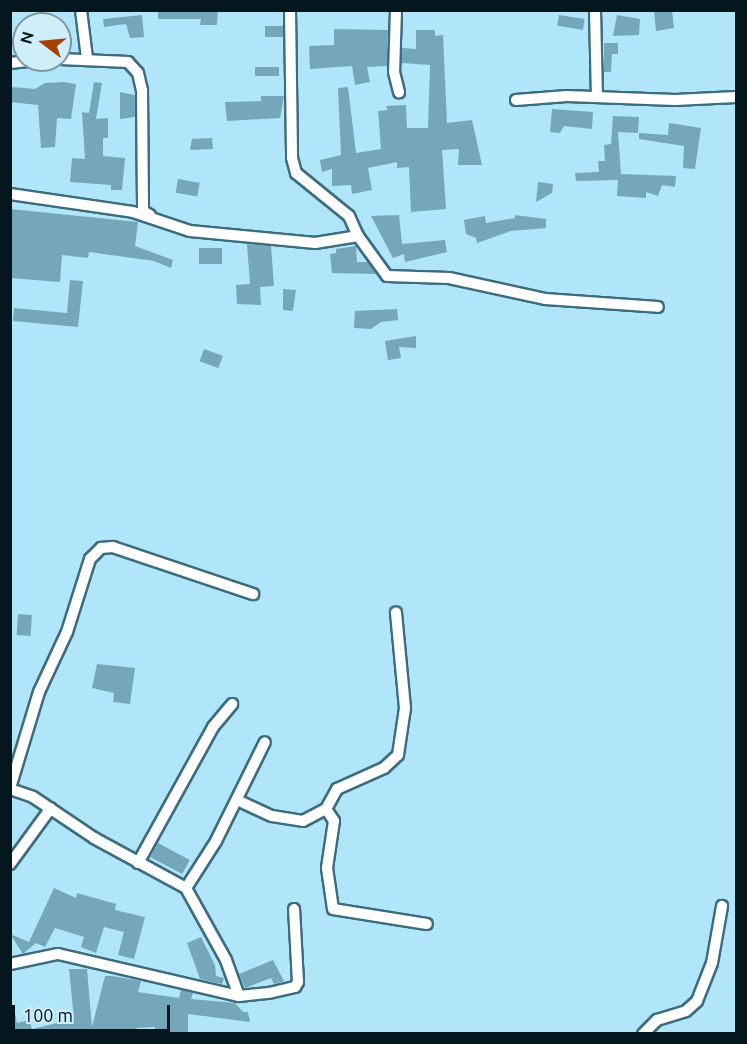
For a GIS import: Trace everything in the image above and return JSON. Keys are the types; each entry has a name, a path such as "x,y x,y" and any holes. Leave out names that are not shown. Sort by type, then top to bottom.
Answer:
{"street":[{"path":"81,10 87,58"},
{"path":"290,10 292,158 303,180 350,216 358,236 387,276 449,278 545,299 658,307"},
{"path":"396,10 394,72 399,92"},
{"path":"595,10 597,96"},
{"path":"72,59 128,62 138,73 142,90 143,211 150,216"},
{"path":"516,100 597,96 675,100 736,96"},
{"path":"10,194 150,216 190,231 315,243 358,236"},
{"path":"239,996 226,960 186,888 138,863 51,808 10,788 39,692 67,632 90,559 101,548 113,547 253,594"},
{"path":"237,800 272,816 303,821 326,809 337,789 384,768 398,755 405,708 396,612"},
{"path":"138,863 213,727 232,704"},
{"path":"186,888 237,800 266,742"},
{"path":"10,864 51,808"},
{"path":"326,809 334,821 327,868 333,909 427,924"},
{"path":"643,1034 657,1020 686,1011 697,1001 712,963 722,906"},
{"path":"10,964 58,954 239,996 295,987 300,962 294,909"}],"building":[{"path":"218,10 217,25 200,25 201,19 158,19 158,11"},
{"path":"654,10 672,10 674,28 656,31"},
{"path":"142,15 144,37 130,38 126,24 104,27 103,19"},
{"path":"559,15 585,19 583,30 557,26"},
{"path":"617,15 640,19 639,35 613,36"},
{"path":"265,26 283,26 283,37 265,37"},
{"path":"334,29 388,30 387,66 367,67 370,82 355,85 352,66 310,69 309,46 334,45"},
{"path":"416,30 435,30 435,36 443,35 447,123 472,120 482,165 458,165 459,149 442,150 446,209 411,212 409,167 397,168 397,162 368,168 372,190 352,194 351,185 332,186 332,169 322,172 320,160 341,155 338,88 348,87 356,153 381,149 378,111 388,110 386,106 406,105 407,128 428,128 430,65 402,63 402,48 416,49"},
{"path":"604,43 618,43 618,54 612,54 611,72 604,72"},
{"path":"255,67 279,67 279,76 255,76"},
{"path":"94,82 102,83 96,119 108,118 108,138 103,138 103,156 125,158 122,190 111,190 111,185 70,182 72,158 85,159 82,112 89,113"},
{"path":"45,83 76,84 71,119 57,118 55,147 41,148 38,105 10,102 12,87 35,89"},
{"path":"120,92 135,95 135,117 120,119"},
{"path":"261,96 284,96 280,118 227,121 225,102 261,101"},
{"path":"552,109 593,112 592,129 564,126 560,133 550,132"},
{"path":"613,116 639,117 638,133 618,132 621,174 676,176 675,187 662,185 658,196 646,192 646,198 617,196 618,180 576,181 575,173 599,172 598,161 605,161 604,145 611,144"},
{"path":"669,123 701,128 695,169 683,168 684,146 639,139 639,133 668,135"},
{"path":"212,138 213,149 190,150 192,139"},
{"path":"178,179 200,183 197,197 176,193"},
{"path":"538,182 553,184 552,193 536,202"},
{"path":"10,209 138,222 135,246 173,260 171,268 154,261 89,252 88,258 62,255 60,282 10,278"},
{"path":"399,215 402,244 445,240 447,252 405,262 404,254 393,258 371,216"},
{"path":"515,215 546,219 546,228 511,231 477,243 476,238 466,234 464,220 485,216 486,223 515,218"},
{"path":"247,244 271,246 274,286 260,287 261,305 237,304 236,285 250,284"},
{"path":"356,246 357,262 368,262 376,274 332,273 330,254 336,253 336,249"},
{"path":"199,248 222,248 222,264 199,264"},
{"path":"70,280 83,281 78,327 13,321 14,308 67,313"},
{"path":"283,289 296,290 293,311 283,310"},
{"path":"397,309 398,320 381,322 371,329 354,328 355,311"},
{"path":"416,336 416,348 399,347 401,358 388,360 385,341"},
{"path":"204,349 223,356 218,368 200,361"},
{"path":"18,614 32,615 31,636 17,635"},
{"path":"97,664 135,668 130,704 113,702 114,693 92,688"},
{"path":"158,843 190,860 182,874 150,857"},
{"path":"54,888 76,898 77,893 116,904 115,910 145,917 134,959 118,955 124,932 104,927 96,953 81,947 84,937 55,928 45,947 36,943 23,954 10,934 29,942"},
{"path":"201,937 215,965 216,976 224,978 222,984 200,979 187,943"},
{"path":"273,960 284,981 274,984 271,978 245,988 239,974"},
{"path":"69,969 87,969 92,1027 105,976 141,981 138,992 179,998 181,990 193,993 191,999 235,1003 243,1012 248,1012 250,1022 188,1014 188,1034 155,1034 155,1027 137,1028 138,1034 29,1034 28,1030 74,1019"},
{"path":"10,1008 14,1008 17,1023 29,1020 32,1029 10,1034"}]}
